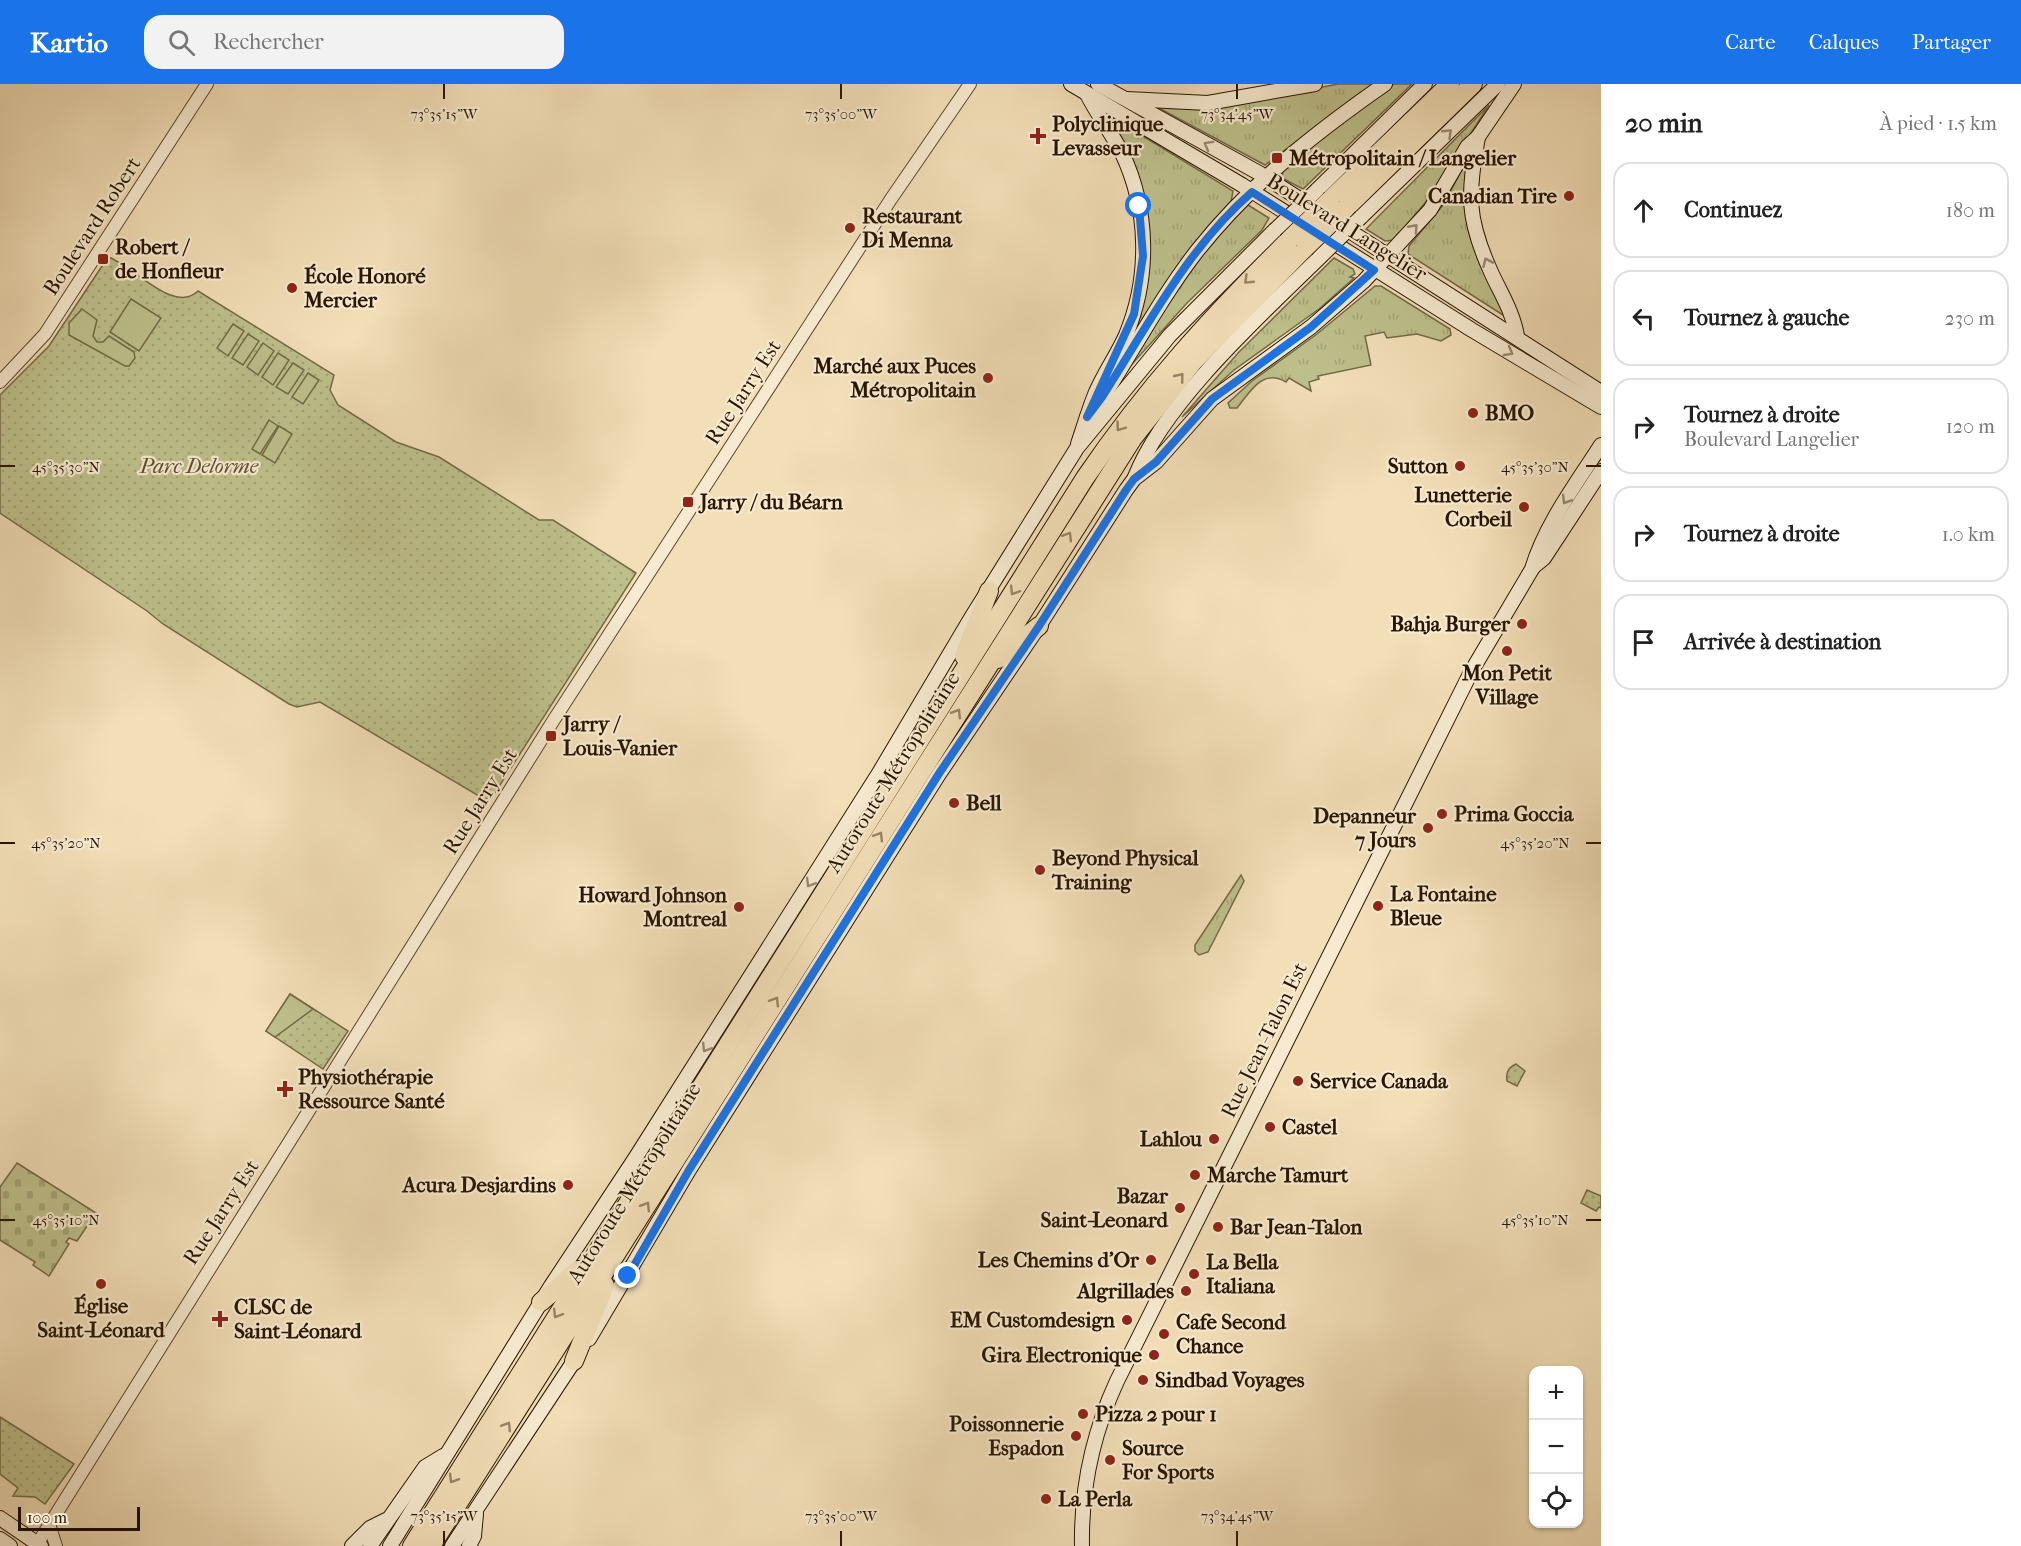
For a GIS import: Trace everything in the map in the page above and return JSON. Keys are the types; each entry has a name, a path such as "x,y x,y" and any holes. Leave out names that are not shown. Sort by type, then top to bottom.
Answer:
{"highway":[{"name":"Autoroute Métropolitaine","path":"431,1546 608,1251 952,689 1117,431 1200,330 1297,244 1339,203 1450,84"},
{"name":"Autoroute Métropolitaine","path":"1339,203 1473,84"},
{"name":"Autoroute Métropolitaine","path":"412,1546 608,1251 1132,438 1193,362 1297,244"},
{"path":"952,689 989,591"},
{"path":"981,675 1039,626"},
{"path":"541,1302 608,1251"},
{"path":"574,1361 597,1308 608,1251"}],"main road":[{"name":"Boulevard Langelier","path":"1071,84 1252,192 1374,270 1601,407"},
{"name":"Boulevard Langelier","path":"1098,84 1265,179 1598,388"},
{"path":"1125,99 1187,104 1218,102 1315,84"},
{"path":"1087,417 1191,260 1222,221 1310,137 1385,84"},
{"path":"1339,203 1425,84"},
{"path":"390,1546 541,1302 761,962 902,737 1077,448 1170,335 1297,244 1339,203 1498,84"},
{"path":"1134,479 1156,462 1178,434 1216,395 1311,327 1374,270 1430,210 1467,147 1478,137 1514,84"},
{"path":"1077,448 1087,417 1134,314 1141,276 1143,241 1139,206 1129,169 1087,94"},
{"path":"1478,137 1470,185 1473,224 1492,273 1513,314 1517,336"},
{"path":"452,1546 476,1514 606,1312 689,1170 940,772 1039,626 1134,479 1144,454 1194,388 1235,342 1297,244"},
{"name":"Rue Jean-Talon Est","path":"1082,1546 1082,1514 1088,1473 1099,1428 1113,1389 1474,666 1532,569 1536,554 1562,507 1601,445"},
{"name":"Rue Jean-Talon Est","path":"1532,569 1544,558 1601,471"},
{"path":"370,1546 380,1535 386,1520 425,1467 446,1454"},
{"path":"469,1546 474,1536 476,1514"},
{"path":"0,1518 38,1545"},
{"path":"352,1546 370,1528 386,1520"},
{"path":"0,1539 10,1546"}],"street":[{"name":"Boulevard Robert","path":"0,382 45,334 207,84"},
{"name":"Rue Jarry Est","path":"38,1545 49,1524 555,718 887,205 970,84"},
{"path":"49,1524 56,1546"}],"green space":[{"path":"1338,84 1374,84 1265,165 1155,106 1230,105"},
{"path":"1394,84 1412,84 1303,189 1282,178 1283,170 1351,114"},
{"path":"1489,105 1430,197 1394,240 1385,241 1366,229"},
{"path":"1105,113 1233,191 1231,202 1188,253 1131,340 1148,246"},
{"path":"1467,160 1466,174 1506,317 1408,254 1409,246 1444,204"},
{"path":"1248,205 1269,218 1262,230 1187,303 1125,372 1165,305 1195,261 1211,241"},
{"name":"Parc Delorme","path":"108,257 165,293 177,297 188,297 198,291 334,375 330,390 338,405 396,442 439,457 539,520 553,520 636,573 491,799 484,799 320,702 297,707 289,704 163,624 0,513 0,395 49,346"},
{"path":"1334,258 1353,269 1355,274 1350,277 1354,278 1319,309 1234,370 1182,417 1239,352"},
{"path":"1375,286 1381,286 1450,329 1451,335 1441,341 1417,334 1387,338 1384,332 1365,336 1371,365 1318,376 1319,379 1309,382 1311,391 1289,378 1286,382 1278,378 1263,380 1252,389 1237,408 1230,408 1228,403 1252,381 1317,334"},
{"path":"131,299 161,318 139,351 110,332"},
{"path":"82,309 97,320 93,336 97,342 103,342 109,336 134,352 135,358 129,366 125,366 69,335 69,323"},
{"path":"233,324 244,331 228,356 217,348"},
{"path":"248,334 259,341 243,365 232,358"},
{"path":"263,343 274,351 258,375 247,367"},
{"path":"278,353 289,360 273,385 262,377"},
{"path":"293,363 304,370 288,394 276,387"},
{"path":"308,373 319,380 303,404 292,397"},
{"path":"269,420 278,426 260,454 252,449"},
{"path":"279,426 292,434 275,463 262,455"},
{"path":"1241,875 1244,881 1208,952 1199,955 1195,951 1195,945"},
{"path":"290,994 348,1031 323,1069 266,1031"},
{"path":"290,994 313,1009 275,1037 266,1031"},
{"path":"1516,1064 1525,1071 1517,1086 1507,1081 1508,1071"},
{"path":"17,1163 96,1213 77,1241 69,1238 66,1242 69,1244 49,1276 33,1265 35,1262 0,1240 0,1187"},
{"path":"1587,1190 1601,1196 1601,1208 1599,1207 1596,1211 1581,1203"},
{"path":"0,1417 74,1464 45,1504 35,1497 13,1496 18,1488 0,1474"}],"place":[{"name":"Polyclinique Levasseur","path":"1038,136"},
{"name":"Métropolitain / Langelier","path":"1277,158"},
{"name":"Canadian Tire","path":"1569,196"},
{"name":"Restaurant Di Menna","path":"850,228"},
{"name":"Robert / de Honfleur","path":"103,259"},
{"name":"École Honoré Mercier","path":"292,288"},
{"name":"Marché aux Puces Métropolitain","path":"988,378"},
{"name":"BMO","path":"1473,413"},
{"name":"Sutton","path":"1460,466"},
{"name":"Jarry / du Béarn","path":"688,502"},
{"name":"Lunetterie Corbeil","path":"1524,507"},
{"name":"Bahja Burger","path":"1522,624"},
{"name":"Mon Petit Village","path":"1507,651"},
{"name":"Jarry / Louis-Vanier","path":"551,736"},
{"name":"Bell","path":"954,803"},
{"name":"Prima Goccia","path":"1442,814"},
{"name":"Depanneur 7 Jours","path":"1428,828"},
{"name":"Beyond Physical Training","path":"1040,870"},
{"name":"La Fontaine Bleue","path":"1378,906"},
{"name":"Howard Johnson Montreal","path":"739,907"},
{"name":"Service Canada","path":"1298,1081"},
{"name":"Physiothérapie Ressource Santé","path":"285,1089"},
{"name":"Castel","path":"1270,1127"},
{"name":"Lahlou","path":"1214,1139"},
{"name":"Marche Tamurt","path":"1195,1175"},
{"name":"Acura Desjardins","path":"568,1185"},
{"name":"Bazar Saint-Leonard","path":"1180,1208"},
{"name":"Bar Jean-Talon","path":"1218,1227"},
{"name":"Les Chemins d'Or","path":"1151,1260"},
{"name":"La Bella Italiana","path":"1194,1274"},
{"name":"Église Saint-Léonard","path":"101,1284"},
{"name":"Algrillades","path":"1186,1291"},
{"name":"CLSC de Saint-Léonard","path":"220,1319"},
{"name":"EM Customdesign","path":"1127,1320"},
{"name":"Cafe Second Chance","path":"1164,1334"},
{"name":"Gira Electronique","path":"1154,1355"},
{"name":"Sindbad Voyages","path":"1143,1380"},
{"name":"Pizza 2 pour 1","path":"1083,1414"},
{"name":"Poissonnerie Espadon","path":"1076,1436"},
{"name":"Source For Sports","path":"1110,1460"},
{"name":"La Perla","path":"1046,1499"}],"route":[{"path":"628,1276 674,1194 940,772 1039,626 1134,479 1156,462 1178,434 1216,395 1311,327 1337,306 1374,270 1252,192 1213,231 1191,260 1087,417 1095,393 1121,345 1134,314 1143,266 1143,233 1139,206"}]}
